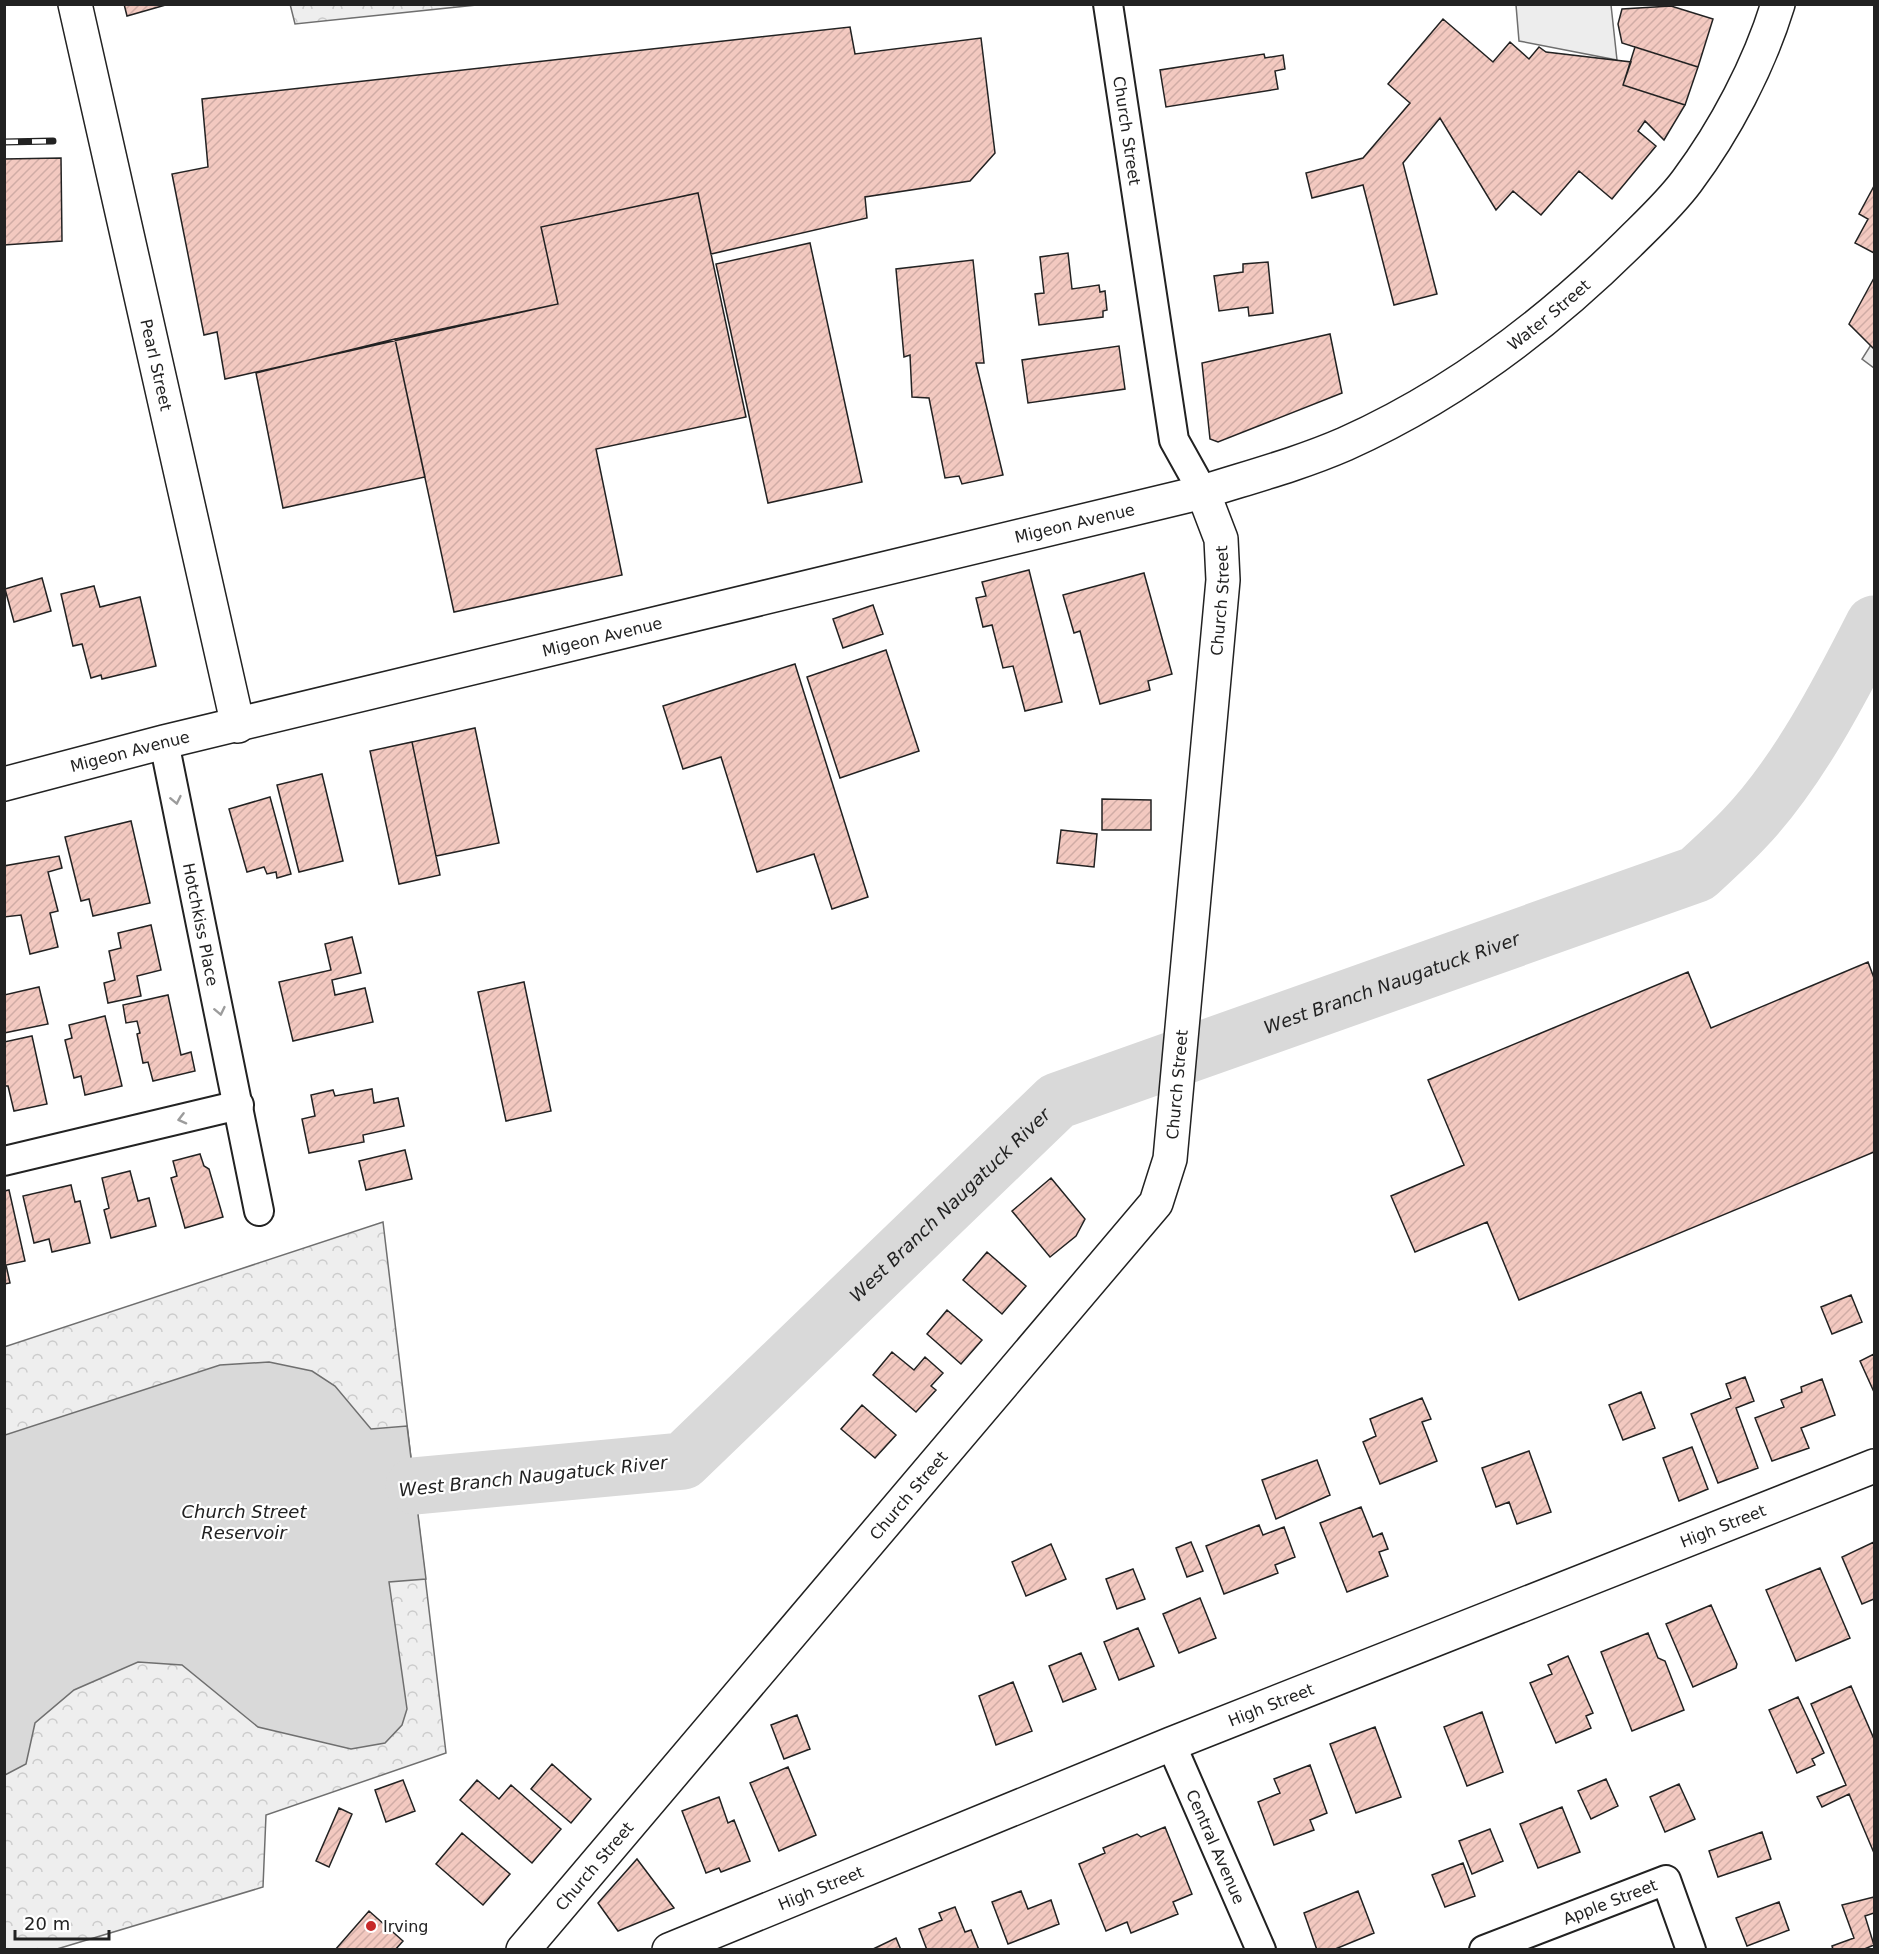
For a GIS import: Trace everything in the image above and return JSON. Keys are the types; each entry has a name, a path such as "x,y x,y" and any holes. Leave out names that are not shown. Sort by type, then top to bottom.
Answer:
{"street":[{"name":"Pearl Street","path":"75,4 238,726"},
{"name":"Church Street","path":"523,1950 1156,1203 1170,1159 1223,580 1221,539 1203,492 1174,440 1108,4"},
{"name":"Water Street","path":"1203,492 1345,444 1423,403 1546,320 1593,278 1686,183 1710,147 1736,100 1769,33 1778,4"},
{"name":"Migeon Avenue","path":"4,784 164,742 1203,492"},
{"name":"Hotchkiss Place","path":"164,742 259,1210"},
{"path":"4,1161 239,1105"},
{"name":"High Street","path":"669,1950 1171,1744 1875,1466"},
{"name":"Central Avenue","path":"1171,1744 1261,1950"},
{"name":"Apple Street","path":"1484,1950 1666,1880 1691,1950"}],"green space":[{"path":"290,4 476,4 476,5 295,24"},
{"path":"383,1222 446,1753 266,1815 263,1887 57,1949 5,1949 4,1347"}],"shaded area":[{"path":"1516,5 1611,5 1617,60 1519,41"},
{"path":"1874,340 1874,368 1862,359"}],"water":[{"name":"Church Street Reservoir","path":"269,1362 312,1371 335,1386 371,1429 407,1426 426,1579 389,1582 407,1709 402,1725 385,1743 351,1749 258,1727 182,1665 138,1662 74,1690 35,1723 26,1764 5,1775 5,1435 220,1365"}],"building":[{"path":"124,4 169,4 127,16"},
{"path":"1671,6 1713,19 1698,67 1622,43 1618,24 1622,9"},
{"path":"1443,19 1493,62 1510,42 1529,59 1539,47 1546,52 1631,62 1623,85 1685,105 1664,140 1645,121 1638,131 1656,146 1612,199 1579,171 1541,215 1513,191 1496,210 1440,118 1403,163 1437,294 1394,305 1363,185 1312,198 1306,173 1363,158 1410,103 1388,84"},
{"path":"850,27 855,54 981,38 995,153 970,181 865,197 867,218 711,254 698,193 541,227 558,304 225,379 217,332 204,335 172,174 208,167 202,99"},
{"path":"1635,47 1698,67 1685,105 1623,85"},
{"path":"1264,54 1265,58 1283,55 1285,69 1275,71 1278,89 1166,107 1160,70"},
{"path":"61,158 62,241 4,245 4,159"},
{"path":"1874,186 1874,253 1855,243 1868,219 1859,214"},
{"path":"698,193 746,417 596,449 622,575 454,612 395,339 558,304 541,227"},
{"path":"810,243 862,482 768,503 716,264"},
{"path":"1068,253 1072,289 1099,285 1100,292 1105,291 1107,310 1103,311 1103,317 1039,325 1035,294 1044,293 1040,257"},
{"path":"973,260 984,363 976,363 1003,475 962,484 959,476 945,478 929,398 912,397 910,355 904,357 896,269"},
{"path":"1268,262 1273,313 1249,316 1248,307 1219,311 1214,276 1243,272 1243,264"},
{"path":"1874,278 1874,349 1849,324"},
{"path":"1330,334 1342,393 1218,442 1210,439 1202,363"},
{"path":"395,339 425,477 283,508 256,373"},
{"path":"1119,346 1125,389 1028,403 1022,360"},
{"path":"1029,570 1062,702 1025,711 1013,666 1003,668 992,625 983,627 976,598 986,596 982,582"},
{"path":"1144,573 1172,674 1148,681 1150,690 1100,704 1080,631 1074,633 1063,595"},
{"path":"42,578 51,611 14,622 5,589"},
{"path":"94,586 100,607 140,597 156,666 102,679 101,675 91,678 82,644 73,646 61,594"},
{"path":"873,605 883,634 843,648 833,619"},
{"path":"886,650 919,751 840,778 807,677"},
{"path":"795,664 868,897 832,909 814,854 757,872 721,757 683,769 663,706"},
{"path":"475,728 499,843 436,856 412,742"},
{"path":"412,742 440,875 399,884 370,751"},
{"path":"322,774 343,861 299,872 277,785"},
{"path":"270,797 291,874 277,878 276,872 267,874 264,867 247,872 229,809"},
{"path":"1102,799 1151,800 1151,830 1102,830"},
{"path":"131,821 150,903 93,916 89,899 81,901 65,837"},
{"path":"1061,830 1097,834 1094,867 1057,863"},
{"path":"59,856 62,868 48,872 58,911 50,913 58,947 30,954 21,915 4,917 4,866"},
{"path":"151,925 161,970 137,976 141,996 108,1003 104,983 115,980 109,951 121,948 118,933"},
{"path":"352,937 361,973 332,980 335,995 365,988 373,1022 293,1041 279,982 331,970 325,944"},
{"path":"1868,962 1874,978 1874,1152 1519,1300 1487,1222 1415,1252 1391,1196 1464,1165 1428,1080 1688,972 1711,1028"},
{"path":"524,982 551,1111 506,1121 478,992"},
{"path":"39,987 48,1024 4,1033 4,995"},
{"path":"168,995 181,1055 191,1052 195,1071 153,1081 148,1062 143,1063 137,1034 140,1033 137,1021 126,1023 123,1005"},
{"path":"105,1016 122,1086 85,1095 81,1076 74,1078 65,1040 72,1038 69,1025"},
{"path":"32,1036 47,1104 14,1111 8,1086 4,1086 4,1042"},
{"path":"372,1089 374,1103 398,1098 404,1126 363,1135 364,1142 309,1153 302,1119 315,1116 311,1095 333,1090 335,1096"},
{"path":"405,1150 412,1179 366,1190 359,1161"},
{"path":"200,1154 204,1166 209,1169 223,1217 185,1228 171,1178 177,1176 173,1161"},
{"path":"130,1171 138,1201 149,1198 156,1226 111,1238 104,1210 109,1208 102,1178"},
{"path":"1051,1178 1085,1219 1076,1236 1050,1257 1012,1211"},
{"path":"71,1185 75,1202 80,1201 90,1243 52,1252 49,1239 34,1243 23,1196"},
{"path":"9,1190 25,1261 6,1265 10,1283 4,1284 4,1191"},
{"path":"987,1252 1026,1286 1002,1314 963,1280"},
{"path":"1851,1295 1862,1322 1832,1334 1821,1307"},
{"path":"947,1310 982,1340 961,1364 927,1334"},
{"path":"892,1352 914,1370 925,1357 943,1373 931,1386 936,1390 916,1412 873,1375"},
{"path":"1874,1354 1874,1392 1860,1361"},
{"path":"1745,1377 1754,1401 1736,1408 1758,1468 1718,1483 1691,1414 1731,1398 1726,1384"},
{"path":"1822,1379 1835,1415 1801,1428 1809,1448 1772,1461 1755,1418 1784,1407 1781,1400 1802,1392 1801,1387"},
{"path":"1641,1392 1655,1428 1623,1440 1609,1405"},
{"path":"1422,1398 1431,1419 1422,1422 1437,1461 1380,1484 1363,1442 1376,1436 1370,1419"},
{"path":"862,1405 896,1435 875,1458 841,1429"},
{"path":"1692,1447 1708,1489 1679,1501 1663,1458"},
{"path":"1529,1451 1551,1512 1517,1524 1509,1502 1496,1507 1482,1468"},
{"path":"1317,1460 1330,1495 1276,1519 1262,1480"},
{"path":"1361,1507 1373,1537 1382,1533 1388,1549 1379,1552 1388,1576 1347,1592 1320,1523"},
{"path":"1259,1525 1263,1535 1284,1527 1295,1557 1275,1565 1278,1573 1224,1594 1206,1546"},
{"path":"1191,1542 1203,1571 1187,1577 1176,1548"},
{"path":"1874,1542 1874,1599 1862,1604 1842,1557"},
{"path":"1051,1544 1066,1579 1026,1596 1012,1562"},
{"path":"1820,1568 1850,1638 1796,1661 1766,1590"},
{"path":"1133,1569 1145,1599 1117,1609 1106,1579"},
{"path":"1200,1598 1216,1638 1179,1653 1163,1614"},
{"path":"1711,1605 1737,1664 1736,1668 1693,1687 1666,1624"},
{"path":"1138,1628 1154,1666 1119,1680 1104,1642"},
{"path":"1648,1633 1658,1658 1665,1661 1684,1710 1632,1731 1601,1652"},
{"path":"1081,1653 1096,1689 1063,1702 1049,1666"},
{"path":"1568,1656 1593,1713 1586,1716 1591,1728 1556,1743 1530,1683 1552,1674 1548,1665"},
{"path":"1013,1682 1032,1731 996,1745 979,1696"},
{"path":"1851,1686 1874,1739 1874,1853 1849,1794 1822,1807 1817,1797 1846,1785 1811,1704"},
{"path":"1798,1697 1824,1753 1812,1759 1815,1765 1797,1773 1769,1710"},
{"path":"1482,1712 1503,1772 1467,1786 1444,1727"},
{"path":"797,1715 810,1749 784,1759 771,1725"},
{"path":"1375,1727 1401,1797 1356,1813 1330,1744"},
{"path":"552,1764 591,1799 571,1823 531,1789"},
{"path":"1310,1765 1327,1813 1310,1820 1314,1830 1274,1845 1258,1802 1280,1793 1274,1779"},
{"path":"788,1767 816,1835 779,1851 750,1783"},
{"path":"1606,1779 1618,1806 1591,1819 1578,1791"},
{"path":"403,1780 415,1811 386,1822 375,1790"},
{"path":"477,1780 499,1799 511,1785 561,1829 532,1863 460,1800"},
{"path":"1679,1784 1695,1819 1665,1832 1650,1797"},
{"path":"719,1797 728,1823 734,1820 750,1861 721,1872 719,1868 706,1873 682,1811"},
{"path":"1562,1807 1580,1852 1538,1868 1520,1824"},
{"path":"339,1808 352,1814 329,1867 316,1861"},
{"path":"1165,1827 1192,1894 1173,1902 1178,1914 1131,1933 1127,1922 1106,1931 1079,1864 1105,1853 1103,1848 1137,1834 1141,1837"},
{"path":"1490,1829 1503,1861 1472,1874 1459,1841"},
{"path":"1762,1832 1771,1859 1718,1877 1709,1851"},
{"path":"462,1833 510,1874 483,1905 436,1864"},
{"path":"637,1859 674,1908 618,1931 598,1903"},
{"path":"1463,1863 1475,1896 1445,1907 1432,1875"},
{"path":"1021,1891 1028,1909 1051,1900 1059,1924 1008,1944 992,1902"},
{"path":"1358,1891 1374,1933 1333,1950 1317,1950 1304,1913"},
{"path":"1874,1897 1874,1913 1865,1916 1874,1945 1862,1950 1833,1950 1832,1946 1854,1938 1842,1905"},
{"path":"1779,1902 1789,1930 1747,1946 1736,1918"},
{"path":"955,1907 965,1932 971,1930 979,1950 927,1950 919,1929 942,1920 939,1913"},
{"name":"Irving","path":"369,1911 403,1941 395,1950 335,1950"},
{"path":"896,1938 901,1950 871,1950"}],"waterway":[{"name":"West Branch Naugatuck River","path":"414,1486 683,1461 1057,1101 1697,874 1744,829 1782,783 1832,704 1874,624"}],"railway":[{"path":"4,142 53,141"}],"place":[{"name":"Irving","path":"371,1926"}]}
